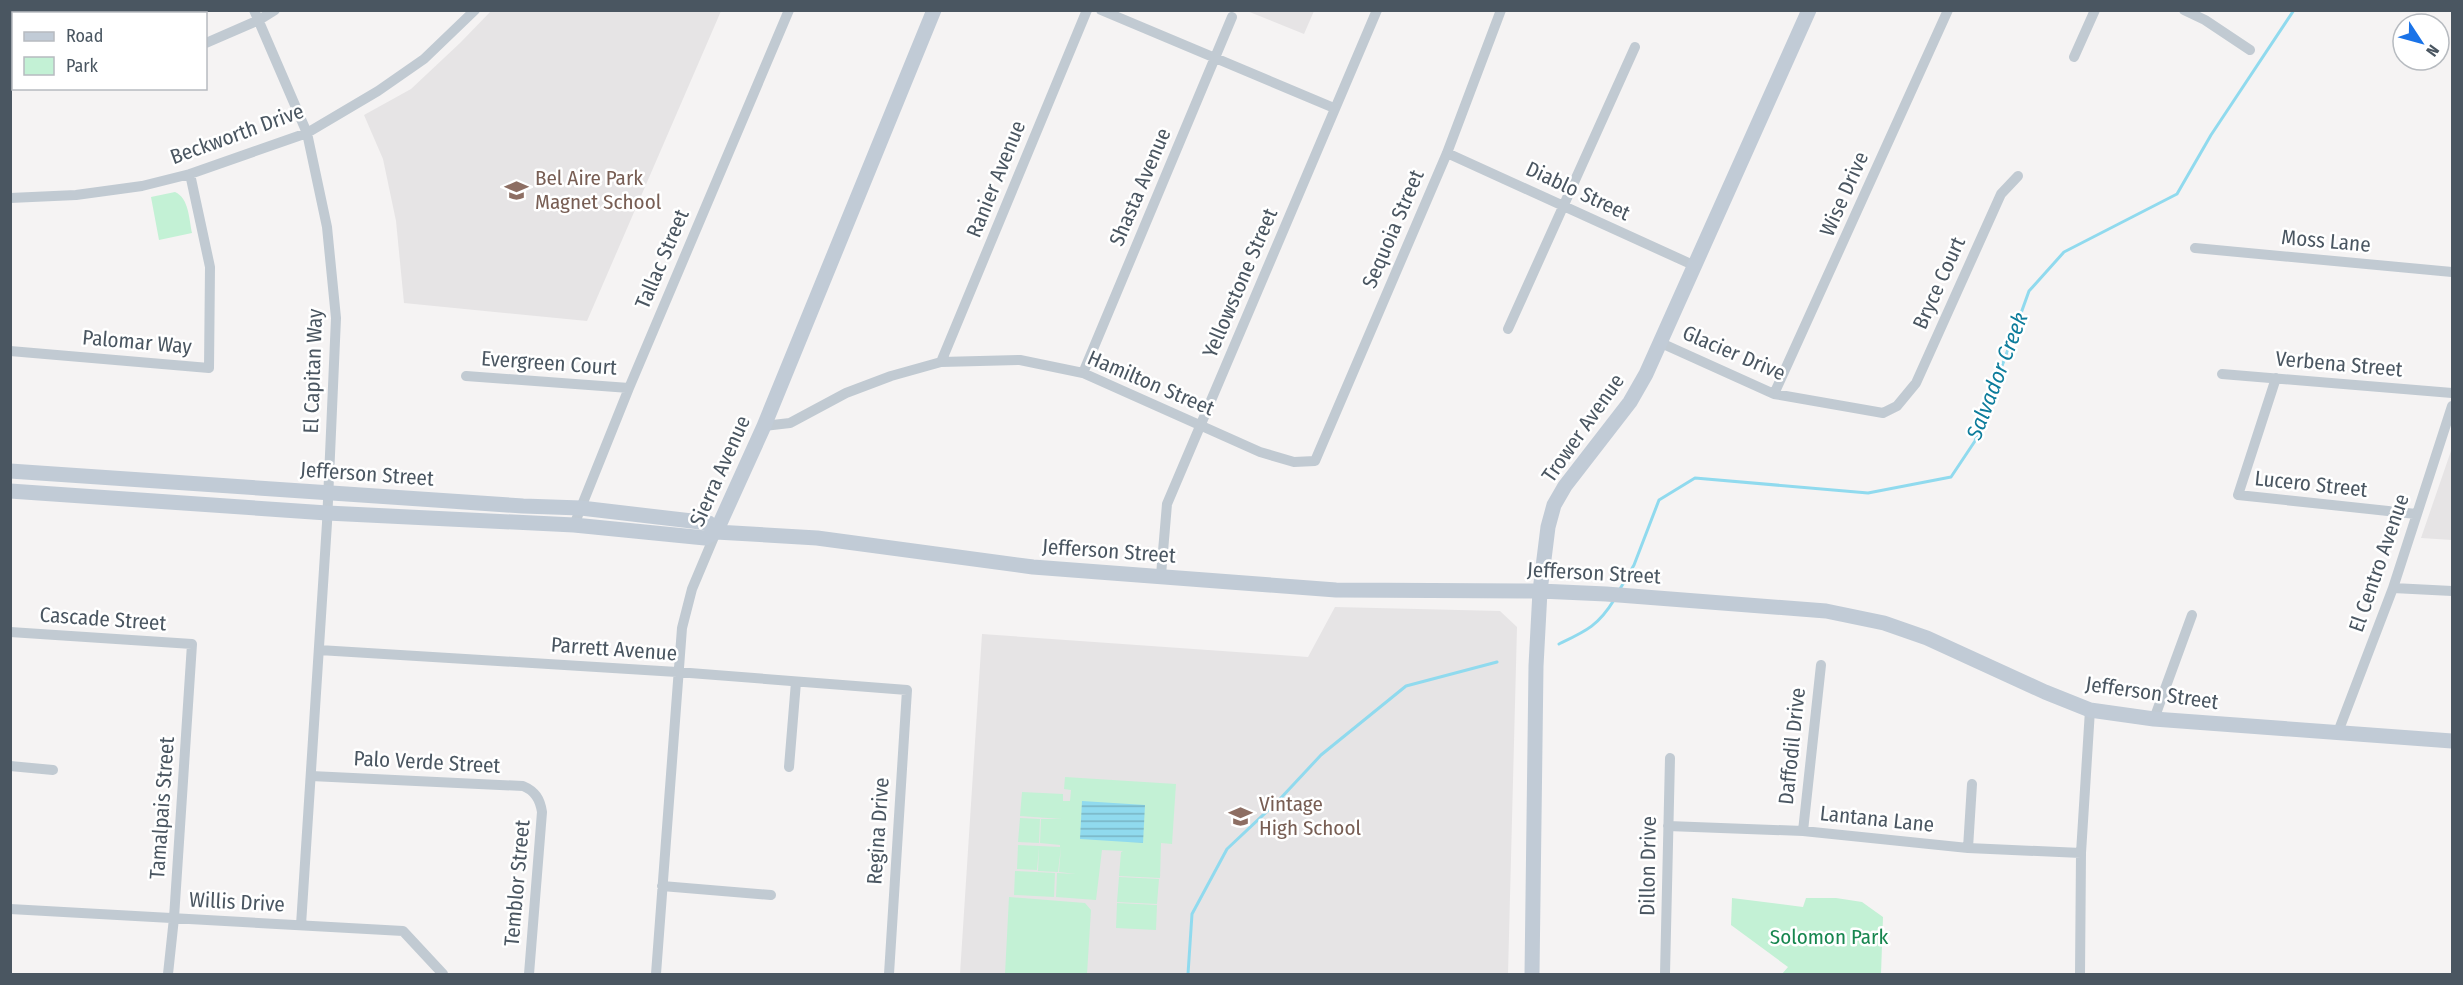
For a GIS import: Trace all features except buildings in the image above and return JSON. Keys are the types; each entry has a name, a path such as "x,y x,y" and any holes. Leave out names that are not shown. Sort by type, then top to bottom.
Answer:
{"main road":[{"name":"Sierra Avenue","path":"716,532 764,426 934,10"},
{"name":"Trower Avenue","path":"1532,975 1536,678 1540,591 1546,538 1554,505 1586,457 1630,402 1661,343 1693,266 1809,10"},
{"name":"Jefferson Street","path":"10,471 581,508 709,523 716,532"},
{"name":"Jefferson Street","path":"10,491 327,513 574,525 705,538 716,532 817,538 1033,567 1336,590 1540,591 1638,596 1826,611 1884,623 1946,646 2045,692 2090,710 2154,719 2452,741"}],"street":[{"path":"207,42 257,15 275,10"},
{"name":"Beckworth Drive","path":"10,198 87,193 142,186 190,174 308,132 378,91 424,59 475,10"},
{"name":"Tallac Street","path":"574,525 629,388 789,10"},
{"name":"Ranier Avenue","path":"941,362 1087,10"},
{"path":"1101,10 1334,108"},
{"name":"Yellowstone Street","path":"1161,575 1167,504 1377,10"},
{"name":"Sequoia Street","path":"1315,461 1447,153 1501,10"},
{"name":"Wise Drive","path":"1774,394 1948,10"},
{"path":"2074,57 2095,10"},
{"path":"2184,10 2205,20 2250,50"},
{"path":"2205,20 2212,10"},
{"name":"El Capitan Way","path":"257,15 308,132 327,227 336,318 327,513 301,925"},
{"name":"Shasta Avenue","path":"1083,373 1232,17"},
{"path":"1508,329 1635,47"},
{"name":"Diablo Street","path":"1447,153 1693,266"},
{"name":"Palomar Way","path":"10,351 208,368 210,267 190,174"},
{"name":"Bryce Court","path":"1897,406 1916,382 2001,194 2018,176"},
{"name":"Moss Lane","path":"2195,248 2452,272"},
{"name":"Glacier Drive","path":"1661,343 1774,394 1883,413 1897,406"},
{"name":"Hamilton Street","path":"764,426 790,423 846,393 891,376 941,362 1020,360 1083,373 1260,452 1294,462 1315,461"},
{"name":"Verbena Street","path":"2222,374 2452,393"},
{"name":"Evergreen Court","path":"466,376 629,388"},
{"name":"Lucero Street","path":"2276,378 2238,495 2416,514"},
{"name":"El Centro Avenue","path":"2338,732 2393,588 2452,406"},
{"name":"Sierra Avenue","path":"656,975 682,628 690,597 716,532"},
{"path":"2393,588 2452,591"},
{"path":"2154,719 2192,615"},
{"name":"Cascade Street","path":"10,632 192,644"},
{"name":"Tamalpais Street","path":"168,975 174,918 192,644"},
{"name":"Parrett Avenue","path":"319,650 677,672 907,690"},
{"name":"Daffodil Drive","path":"1803,831 1821,665"},
{"path":"789,767 796,682"},
{"name":"Regina Drive","path":"889,975 907,690"},
{"path":"2080,975 2081,853 2090,710"},
{"name":"Dillon Drive","path":"1665,975 1670,758"},
{"path":"10,766 53,770"},
{"name":"Palo Verde Street","path":"311,776 523,786 537,796"},
{"path":"1968,848 1972,784"},
{"name":"Temblor Street","path":"529,975 542,812 537,796"},
{"name":"Lantana Lane","path":"1668,826 1803,831 1968,848 2081,853"},
{"path":"663,886 771,895"},
{"name":"Willis Drive","path":"10,909 403,931 443,975"}],"shaded area":[{"name":"Bel Aire Park Magnet School","path":"492,10 721,11 587,321 404,303 396,221 383,159 364,115 411,89"},
{"path":"1247,11 1314,11 1304,34"},
{"path":"2452,448 2452,540 2421,538"},
{"name":"Vintage High School","path":"1335,607 1500,611 1517,627 1508,974 960,974 982,634 1308,657"}],"green space":[{"path":"175,192 186,204 192,233 159,240 151,197"},
{"path":"1065,777 1176,784 1172,844 1161,843 1160,878 1119,876 1121,852 1123,851 1102,850 1096,900 1056,897 1057,873 1076,874 1059,872 1061,847 1058,872 1038,871 1039,847 1037,870 1017,869 1018,845 1060,847 1060,845 1040,843 1041,819 1062,819 1020,816 1022,792 1063,794 1063,801 1070,801 1071,790 1064,789"},
{"path":"1020,818 1040,819 1039,843 1018,842"},
{"path":"1015,871 1055,873 1054,897 1014,895"},
{"path":"1119,877 1159,879 1157,904 1117,902"},
{"path":"1009,897 1085,903 1091,910 1087,974 1005,974"},
{"name":"Solomon Park","path":"1732,898 1803,907 1806,898 1836,898 1862,902 1883,917 1881,974 1782,974 1788,967 1731,925"},
{"path":"1117,903 1157,905 1156,930 1116,928"}],"water":[{"path":"1082,801 1145,805 1143,843 1080,839"}],"waterway":[{"name":"Salvador Creek","path":"1620,589 1634,565 1659,500 1695,478 1868,493 1951,477 1975,441 2029,291 2064,252 2177,194 2211,135 2294,10"},
{"name":"Salvador Creek","path":"1559,644 1591,627 1614,600"},
{"name":"Salvador Creek","path":"1188,974 1192,914 1227,849 1279,800 1321,755 1406,686 1497,662"}],"place":[{"name":"Bel Aire Park Magnet School","path":"517,190"},
{"name":"Vintage High School","path":"1241,816"}]}
